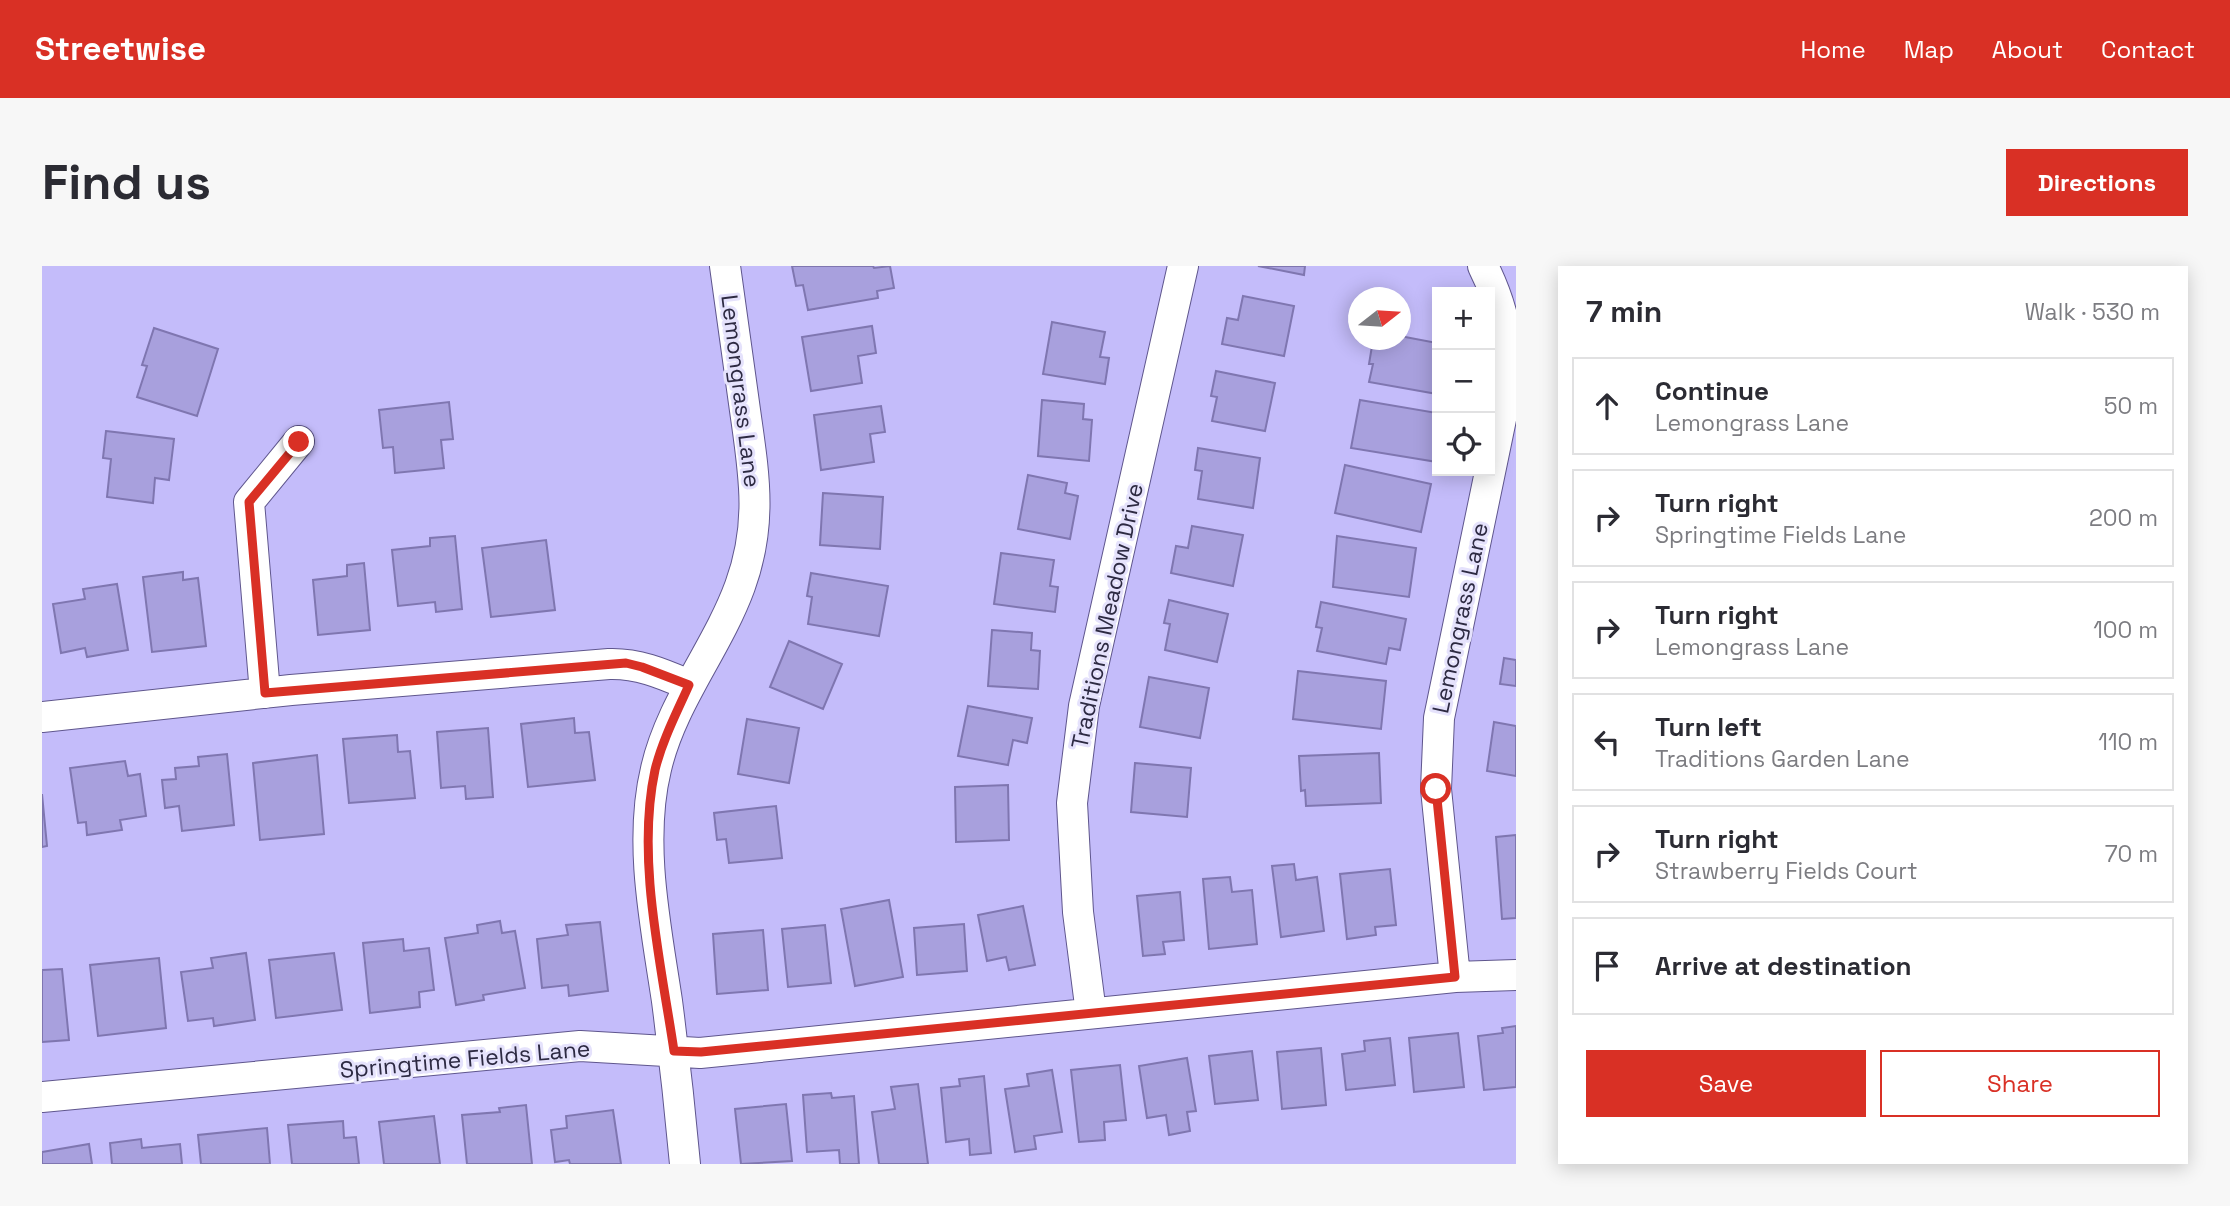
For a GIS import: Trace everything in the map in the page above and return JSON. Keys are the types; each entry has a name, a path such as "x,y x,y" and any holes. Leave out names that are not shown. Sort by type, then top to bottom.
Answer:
{"street":[{"name":"Lemongrass Lane","path":"685,1164 674,1051 651,893 649,825 656,769 689,685 740,587 755,519 754,465 725,266"},
{"name":"Traditions Meadow Drive","path":"1091,1013 1078,912 1072,803 1084,706 1183,266"},
{"name":"Lemongrass Lane","path":"1455,977 1436,789 1439,718 1510,367 1504,319 1483,266"},
{"path":"265,693 249,502 299,442"},
{"path":"42,717 265,693 626,663 689,685"},
{"name":"Springtime Fields Lane","path":"42,1097 580,1046 701,1052 1455,977 1516,975"}],"building":[{"path":"792,266 890,266 894,288 877,291 878,298 808,310 803,285 796,286"},
{"path":"1258,266 1305,266 1304,275"},
{"path":"1243,296 1294,306 1284,356 1222,344 1227,318 1238,320"},
{"path":"1052,322 1105,332 1100,357 1109,358 1105,384 1043,374"},
{"path":"872,326 876,353 858,356 862,383 811,391 802,337"},
{"path":"154,328 218,349 197,416 137,397 147,366 142,365"},
{"path":"1411,338 1432,342 1432,393 1369,382 1373,364 1369,364 1371,350 1411,350"},
{"path":"1216,371 1275,383 1265,431 1212,421 1217,397 1211,396"},
{"path":"1042,400 1084,404 1083,419 1092,420 1089,461 1038,456"},
{"path":"1360,400 1432,412 1432,461 1351,448"},
{"path":"449,402 453,439 441,440 444,468 395,473 393,447 383,448 379,410"},
{"path":"881,406 885,432 870,434 874,462 821,470 814,415"},
{"path":"106,431 174,439 169,480 155,478 153,503 107,497 111,459 103,458"},
{"path":"1198,448 1260,458 1253,508 1198,499 1202,471 1195,470"},
{"path":"1345,465 1431,484 1421,532 1335,513"},
{"path":"1028,475 1067,483 1065,493 1078,496 1070,539 1018,529"},
{"path":"823,493 883,497 880,549 820,545"},
{"path":"1192,526 1243,535 1233,586 1171,573 1176,546 1188,548"},
{"path":"455,536 462,609 436,612 435,602 398,606 392,550 430,546 430,538"},
{"path":"1337,536 1416,548 1409,597 1333,587"},
{"path":"546,540 555,610 491,617 482,548"},
{"path":"1001,553 1054,560 1050,586 1058,587 1055,612 994,604"},
{"path":"364,563 370,630 318,635 313,580 347,576 347,565"},
{"path":"183,572 183,580 198,578 206,646 152,652 143,577"},
{"path":"811,573 888,586 879,636 808,624 812,597 807,596"},
{"path":"117,584 128,650 87,657 85,648 61,653 53,604 85,599 83,589"},
{"path":"1169,600 1228,614 1217,662 1165,650 1170,624 1164,623"},
{"path":"1321,602 1406,619 1400,650 1389,648 1386,664 1317,651 1322,628 1316,627"},
{"path":"992,630 1032,633 1031,650 1040,651 1038,689 988,686"},
{"path":"789,641 842,664 823,709 770,687"},
{"path":"1504,658 1516,660 1516,686 1500,684"},
{"path":"1298,671 1386,681 1381,729 1293,719"},
{"path":"1149,677 1209,688 1200,738 1140,727"},
{"path":"968,706 1032,718 1027,743 1013,740 1008,765 958,756"},
{"path":"574,718 575,733 589,732 595,780 528,787 521,724"},
{"path":"747,719 799,728 789,783 738,774"},
{"path":"1494,722 1516,726 1516,776 1487,771"},
{"path":"488,728 493,797 466,799 465,786 441,788 437,732"},
{"path":"397,735 398,752 410,751 415,798 349,803 343,739"},
{"path":"1379,753 1381,803 1306,806 1305,790 1301,791 1299,756"},
{"path":"227,754 234,825 182,831 179,806 165,808 162,780 176,779 175,768 199,766 198,757"},
{"path":"317,755 324,834 260,840 253,763"},
{"path":"125,761 128,776 140,774 146,816 120,820 122,830 87,835 86,822 78,823 70,768"},
{"path":"1135,763 1191,768 1187,817 1131,812"},
{"path":"1008,785 1009,840 956,842 955,787"},
{"path":"42,794 47,846 42,847"},
{"path":"776,806 782,858 729,863 726,839 717,840 714,813"},
{"path":"1516,835 1516,918 1502,919 1496,837"},
{"path":"1294,864 1296,880 1317,877 1324,931 1281,937 1272,866"},
{"path":"1390,869 1396,925 1375,927 1376,935 1347,939 1340,874"},
{"path":"1230,877 1232,892 1252,890 1257,944 1209,949 1203,879"},
{"path":"1180,892 1184,940 1163,942 1165,954 1143,956 1137,896"},
{"path":"889,900 903,977 855,986 841,909"},
{"path":"1023,906 1035,965 1009,970 1006,957 987,961 978,915"},
{"path":"500,921 502,933 515,931 525,988 483,995 484,1000 456,1005 445,938 478,933 477,925"},
{"path":"600,922 608,991 569,996 568,985 542,988 537,939 568,935 566,925"},
{"path":"964,924 967,971 917,975 914,928"},
{"path":"825,925 831,983 788,987 782,929"},
{"path":"763,930 768,990 717,994 713,934"},
{"path":"403,939 404,951 429,948 434,990 419,992 420,1007 370,1013 363,943"},
{"path":"246,953 255,1020 214,1026 213,1018 188,1021 181,972 213,968 211,958"},
{"path":"334,953 342,1010 276,1018 269,960"},
{"path":"159,958 166,1028 98,1036 90,965"},
{"path":"62,969 69,1040 42,1042 42,970"},
{"path":"1516,1026 1516,1087 1484,1090 1478,1036 1503,1033 1502,1028"},
{"path":"1458,1033 1464,1087 1414,1092 1409,1038"},
{"path":"1390,1038 1395,1085 1346,1090 1342,1054 1365,1051 1364,1041"},
{"path":"1321,1048 1326,1105 1282,1109 1277,1052"},
{"path":"1252,1051 1258,1100 1215,1104 1209,1056"},
{"path":"1187,1058 1196,1111 1187,1112 1190,1131 1169,1135 1166,1115 1147,1118 1139,1066"},
{"path":"1120,1065 1126,1120 1104,1122 1105,1140 1079,1142 1071,1070"},
{"path":"1052,1070 1062,1132 1034,1136 1036,1149 1015,1152 1005,1089 1029,1086 1027,1074"},
{"path":"984,1076 991,1153 970,1155 969,1139 946,1142 941,1088 960,1086 959,1079"},
{"path":"918,1084 928,1164 879,1164 872,1112 895,1109 891,1087"},
{"path":"831,1093 832,1098 854,1096 859,1164 840,1164 839,1150 807,1152 803,1095"},
{"path":"786,1104 792,1161 741,1164 735,1109"},
{"path":"526,1105 532,1164 467,1164 462,1115 500,1112 499,1108"},
{"path":"613,1110 621,1164 570,1164 569,1160 555,1162 551,1130 567,1128 566,1116"},
{"path":"434,1116 440,1164 384,1164 379,1122"},
{"path":"343,1121 344,1138 356,1137 359,1164 292,1164 288,1125"},
{"path":"267,1128 270,1164 201,1164 198,1135"},
{"path":"141,1139 142,1148 180,1144 182,1164 112,1164 110,1143"},
{"path":"89,1144 92,1164 42,1164 42,1152"}],"route":[{"path":"299,442 249,502 265,693 626,663 689,685 656,769 649,825 651,893 674,1051 701,1052 1455,977 1436,789"}]}
